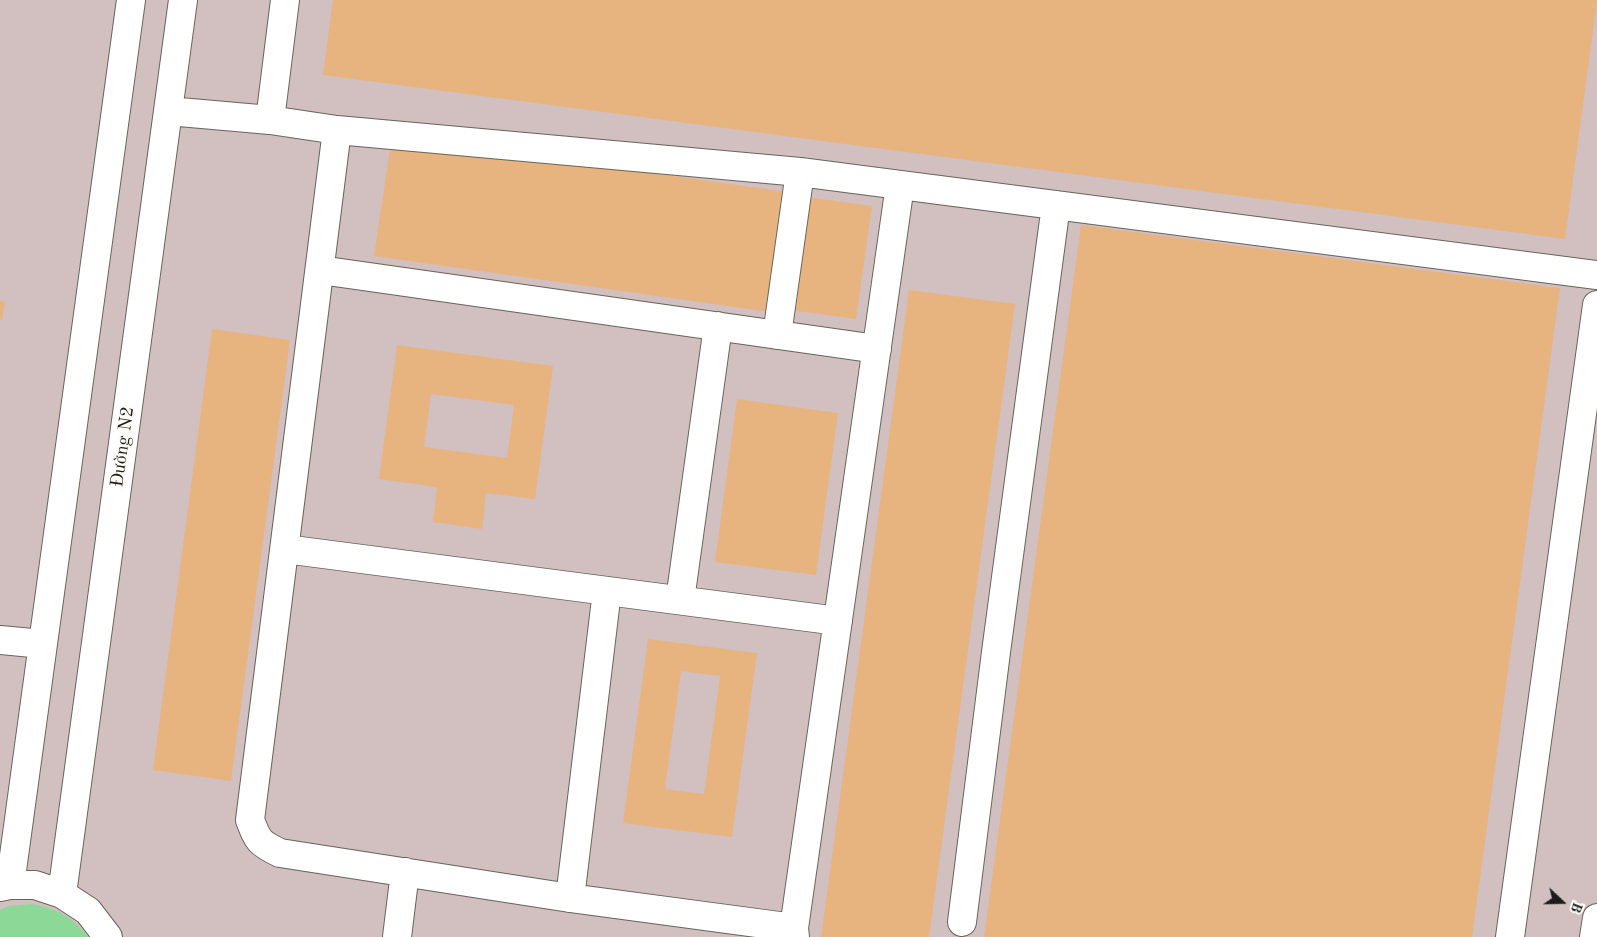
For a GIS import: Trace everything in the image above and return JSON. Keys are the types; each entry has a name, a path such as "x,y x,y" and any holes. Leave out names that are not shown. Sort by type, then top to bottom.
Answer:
{"street":[{"path":"108,937 88,912 62,894 35,885 5,886 43,644 131,0"},
{"name":"Đường N2","path":"62,894 183,0"},
{"path":"270,120 285,0"},
{"path":"168,111 270,120 337,130 800,172 1597,274"},
{"path":"337,130 250,820 258,840 266,847 280,854 795,932 900,185"},
{"path":"777,335 800,172"},
{"path":"962,922 997,642 1056,205"},
{"path":"320,270 877,349"},
{"path":"1510,937 1597,306"},
{"path":"680,600 718,326"},
{"path":"284,549 838,620"},
{"path":"570,898 607,591"},
{"path":"0,640 43,644"},
{"path":"397,937 405,872"},
{"path":"1594,937 1597,918"}],"shaded area":[{"path":"0,0 1597,0 1597,937 0,937"}],"green space":[{"path":"32,904 63,914 75,923 88,937 0,937 0,910 8,906"}],"building":[{"path":"333,0 1597,1 1565,239 323,75"},
{"path":"392,136 787,192 770,312 374,256"},
{"path":"807,197 872,206 856,319 790,310"},
{"path":"1081,225 1560,288 1472,937 984,937"},
{"path":"909,290 1015,304 929,937 821,937"},
{"path":"0,301 5,302 2,320 0,319"},
{"path":"212,329 290,340 231,781 153,770"},
{"path":"397,345 553,366 535,499 486,493 482,529 433,522 437,487 379,479","holes":["431,394 514,405 507,458 424,447"]},
{"path":"737,399 838,413 816,575 715,562"},
{"path":"648,639 757,653 732,837 623,823","holes":["681,671 720,676 704,794 665,789"]}]}
